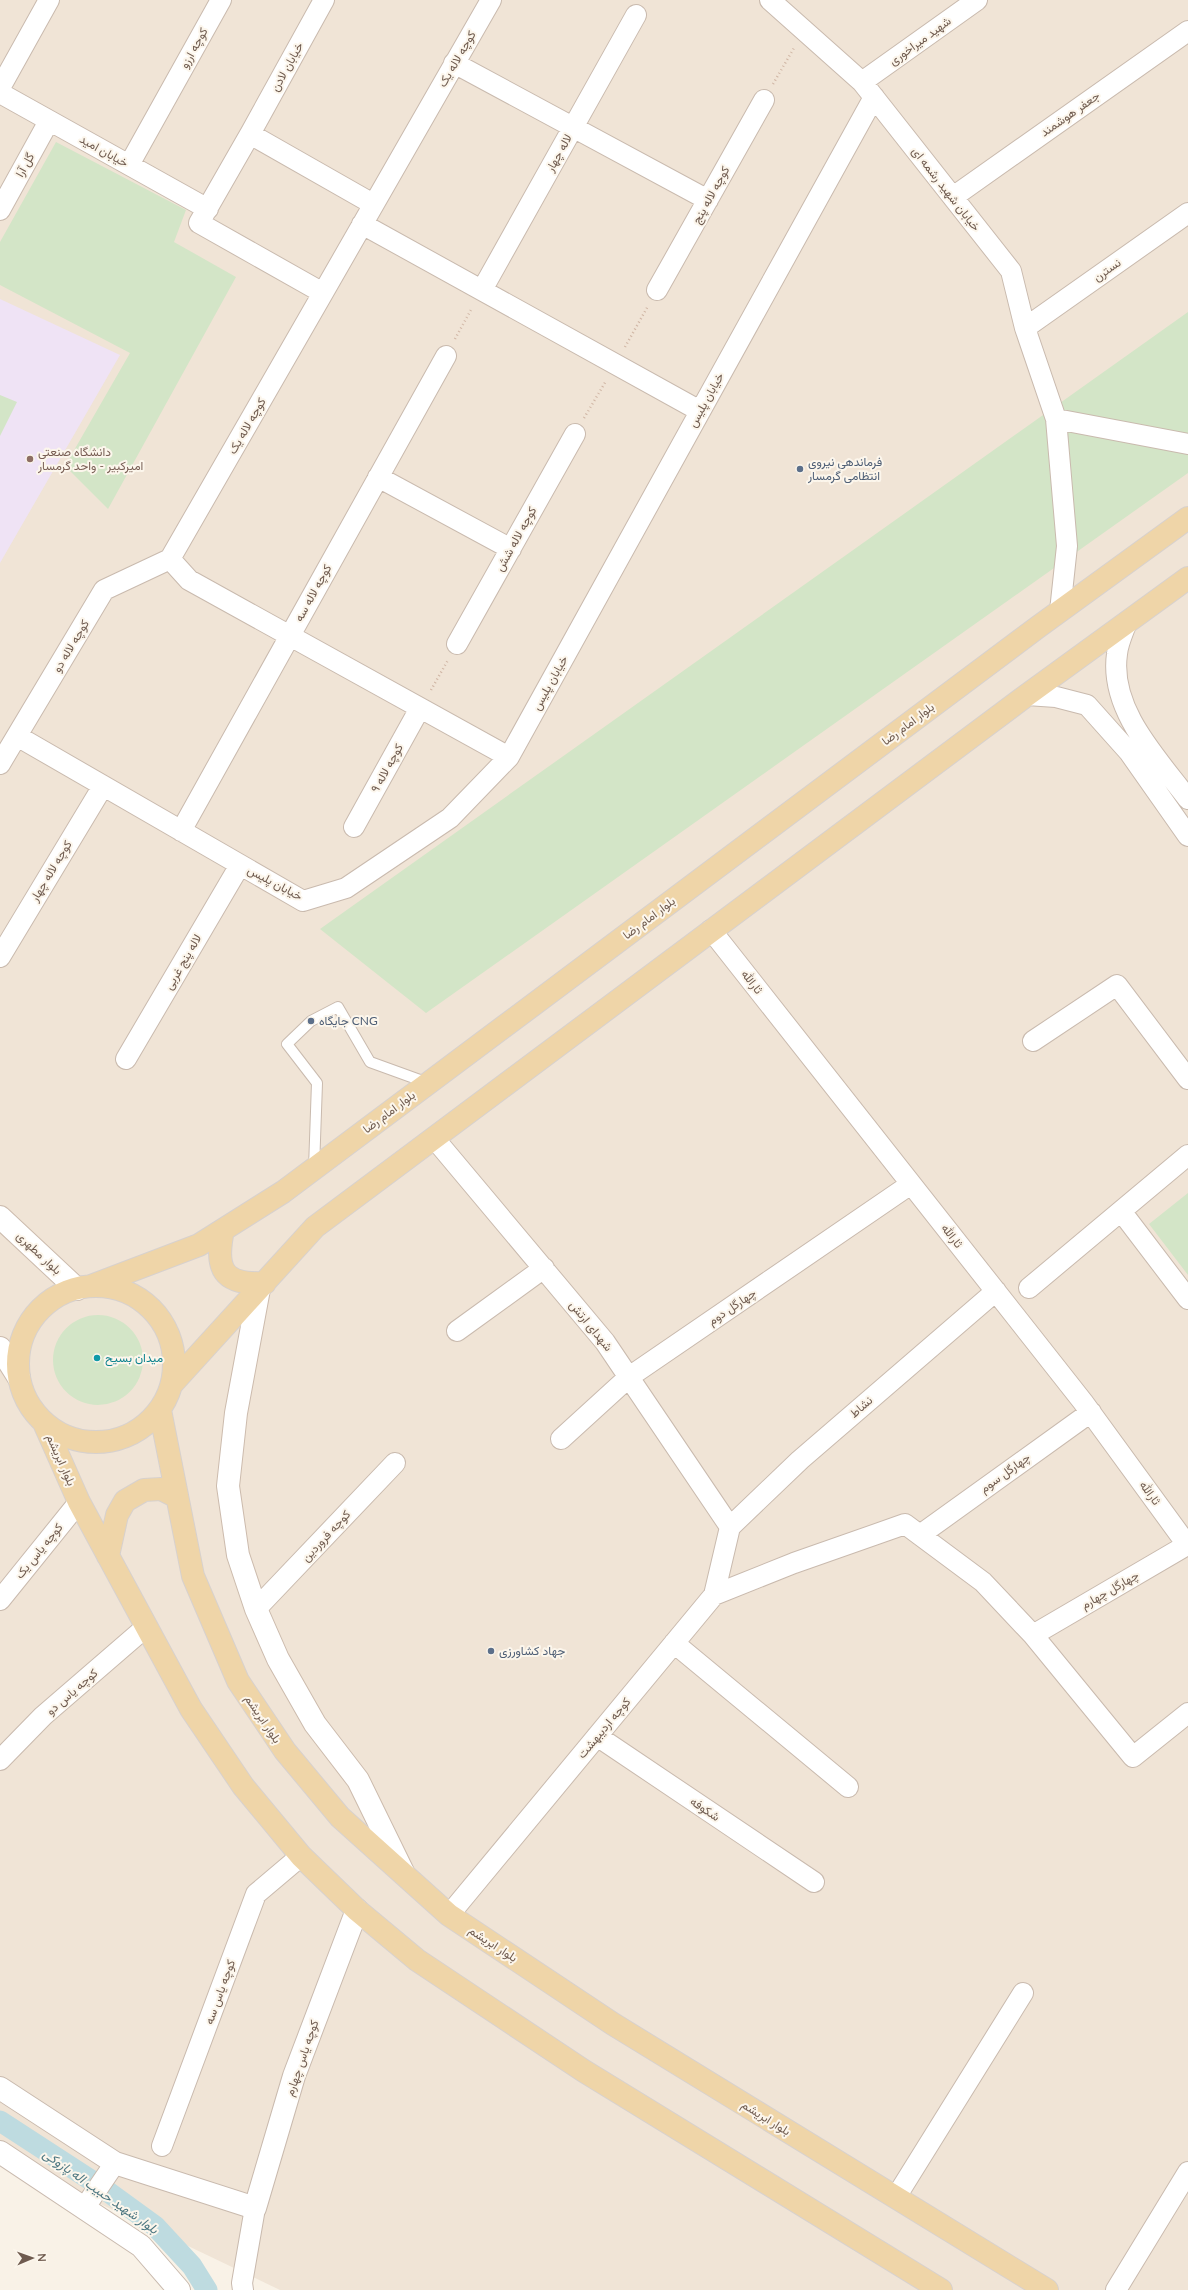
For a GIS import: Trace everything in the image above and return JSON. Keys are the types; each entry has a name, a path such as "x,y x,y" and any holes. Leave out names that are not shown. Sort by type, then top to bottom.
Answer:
{"main road":[{"name":"بلوار امام رضا","path":"44,1423 28,1403 19,1378 19,1352 28,1326 44,1306 66,1292 84,1288 198,1245 283,1192 1060,611 1188,518"},
{"path":"44,1423 67,1437 92,1443 118,1440 142,1428 160,1410 172,1384 315,1227 1026,695 1188,578"},
{"path":"223,1230 219,1261 224,1272 232,1278 262,1286"},
{"path":"84,1288 122,1291 138,1298 157,1314 169,1336 174,1360 172,1384"},
{"name":"بلوار ابریشم","path":"160,1410 193,1576 238,1681 285,1751 340,1818 403,1872 449,1915 613,2024 1047,2290"},
{"name":"بلوار ابریشم","path":"44,1423 79,1502 191,1710 243,1786 301,1856 357,1910 416,1960 584,2071 941,2290"},
{"path":"108,1556 117,1515 125,1501 144,1490 161,1489 178,1497"}],"street":[{"path":"0,88 49,0"},
{"name":"کوچه ارزو","path":"129,165 221,0"},
{"name":"خیابان لادن","path":"323,293 199,223 324,0"},
{"name":"کوچه لاله یک","path":"170,559 491,0"},
{"name":"خیابان شهید رشمه ای","path":"770,0 868,90 1011,272 1026,328 1056,419 1066,546 1060,611"},
{"name":"شهید میراخوری","path":"868,90 977,0"},
{"name":"لاله چهار","path":"482,290 636,15"},
{"name":"جعفر هوشمند","path":"953,197 1188,31"},
{"path":"454,63 708,200"},
{"name":"خیابان پلیس","path":"17,736 303,901 346,888 450,818 509,757 700,411 868,90"},
{"name":"خیابان امید","path":"0,93 208,209"},
{"name":"کوچه لاله پنج","path":"657,290 764,100"},
{"name":"گل آرا","path":"0,210 50,121"},
{"path":"250,134 373,204"},
{"name":"نسترن","path":"1026,328 1188,213"},
{"path":"362,224 700,411"},
{"name":"کوچه لاله سه","path":"181,831 446,356"},
{"path":"1056,419 1188,444"},
{"name":"کوچه لاله شش","path":"457,644 575,434"},
{"path":"378,477 511,549"},
{"path":"170,559 189,580 509,757"},
{"name":"کوچه لاله دو","path":"0,764 104,590 170,559"},
{"path":"1127,622 1116,656 1121,694 1135,730 1188,799"},
{"path":"1026,695 1056,697 1087,705 1112,731 1188,836"},
{"name":"کوچه لاله ۹","path":"354,827 420,708"},
{"path":"1152,785 1169,774"},
{"name":"کوچه لاله چهار","path":"0,957 102,786"},
{"name":"لاله پنج غربی","path":"126,1059 240,865"},
{"name":"ثارالله","path":"711,930 1090,1412 1188,1546"},
{"path":"1033,1041 1117,985 1188,1079"},
{"name":"شهدای ارتش","path":"434,1138 605,1342 730,1526"},
{"path":"1029,1288 1188,1155"},
{"name":"چهارگل دوم","path":"561,1439 629,1377 911,1184"},
{"path":"1121,1211 1188,1299"},
{"name":"بلوار مطهری","path":"0,1217 84,1288"},
{"path":"457,1331 544,1268"},
{"path":"262,1286 236,1413 228,1486 238,1555 256,1609 278,1659 315,1724 358,1780 403,1872"},
{"name":"نشاط","path":"730,1526 800,1460 996,1291"},
{"path":"0,1348 19,1378"},
{"name":"چهارگل سوم","path":"920,1535 1090,1412"},
{"name":"کوچه فروردین","path":"256,1609 395,1463"},
{"name":"کوچه یاس یک","path":"0,1600 79,1502"},
{"path":"714,1595 794,1563 905,1524 983,1582 1033,1635 1133,1757 1188,1713"},
{"name":"کوچه اردیبهشت","path":"449,1915 714,1595 730,1526"},
{"name":"چهارگل چهارم","path":"1033,1635 1188,1546"},
{"name":"کوچه یاس دو","path":"0,1760 43,1716 146,1627"},
{"path":"674,1643 848,1787"},
{"name":"شکوفه","path":"596,1736 814,1882"},
{"name":"کوچه یاس سه","path":"162,2146 256,1894 301,1856"},
{"name":"کوچه یاس چهارم","path":"255,2208 294,2076 357,1910"},
{"path":"896,2197 1023,1993"},
{"path":"0,2088 115,2163 255,2208 242,2283 243,2290"},
{"path":"0,2152 85,2207 141,2246 179,2290"},
{"path":"85,2207 115,2163"},
{"path":"1116,2290 1188,2172"}],"lane":[{"path":"314,1168 317,1084 287,1044 311,1021 338,1007 370,1062 428,1083"}],"path":[{"path":"764,100 804,30"},
{"path":"446,356 482,290"},
{"path":"420,708 457,644"}],"shaded area":[{"path":"0,0 1188,0 1188,2290 280,2290 0,2156"},
{"name":"دانشگاه صنعتی امیرکبیر - واحد گرمسار","path":"0,299 120,355 0,563"}],"green space":[{"path":"56,142 186,210 174,242 236,277 108,509 65,466 130,353 0,285 0,242"},
{"path":"1188,312 1188,473 426,1013 320,929"},
{"path":"0,395 17,402 0,436"},
{"path":"1188,1193 1188,1275 1149,1224"},
{"path":"98,1315 115,1318 130,1328 140,1343 143,1360 140,1377 130,1392 115,1402 98,1405 81,1402 66,1392 56,1377 53,1360 56,1343 66,1328 81,1318"}],"waterway":[{"name":"بلوار شهید حبیب اله پازوکی","path":"0,2121 100,2186 155,2226 192,2266 207,2290"}],"place":[{"name":"دانشگاه صنعتی امیرکبیر - واحد گرمسار","path":"30,459"},
{"name":"فرماندهی نیروی انتظامی گرمسار","path":"800,469"},
{"name":"جایگاه CNG","path":"311,1021"},
{"name":"میدان بسیح","path":"97,1358"},
{"name":"جهاد کشاورزی","path":"491,1651"}]}
